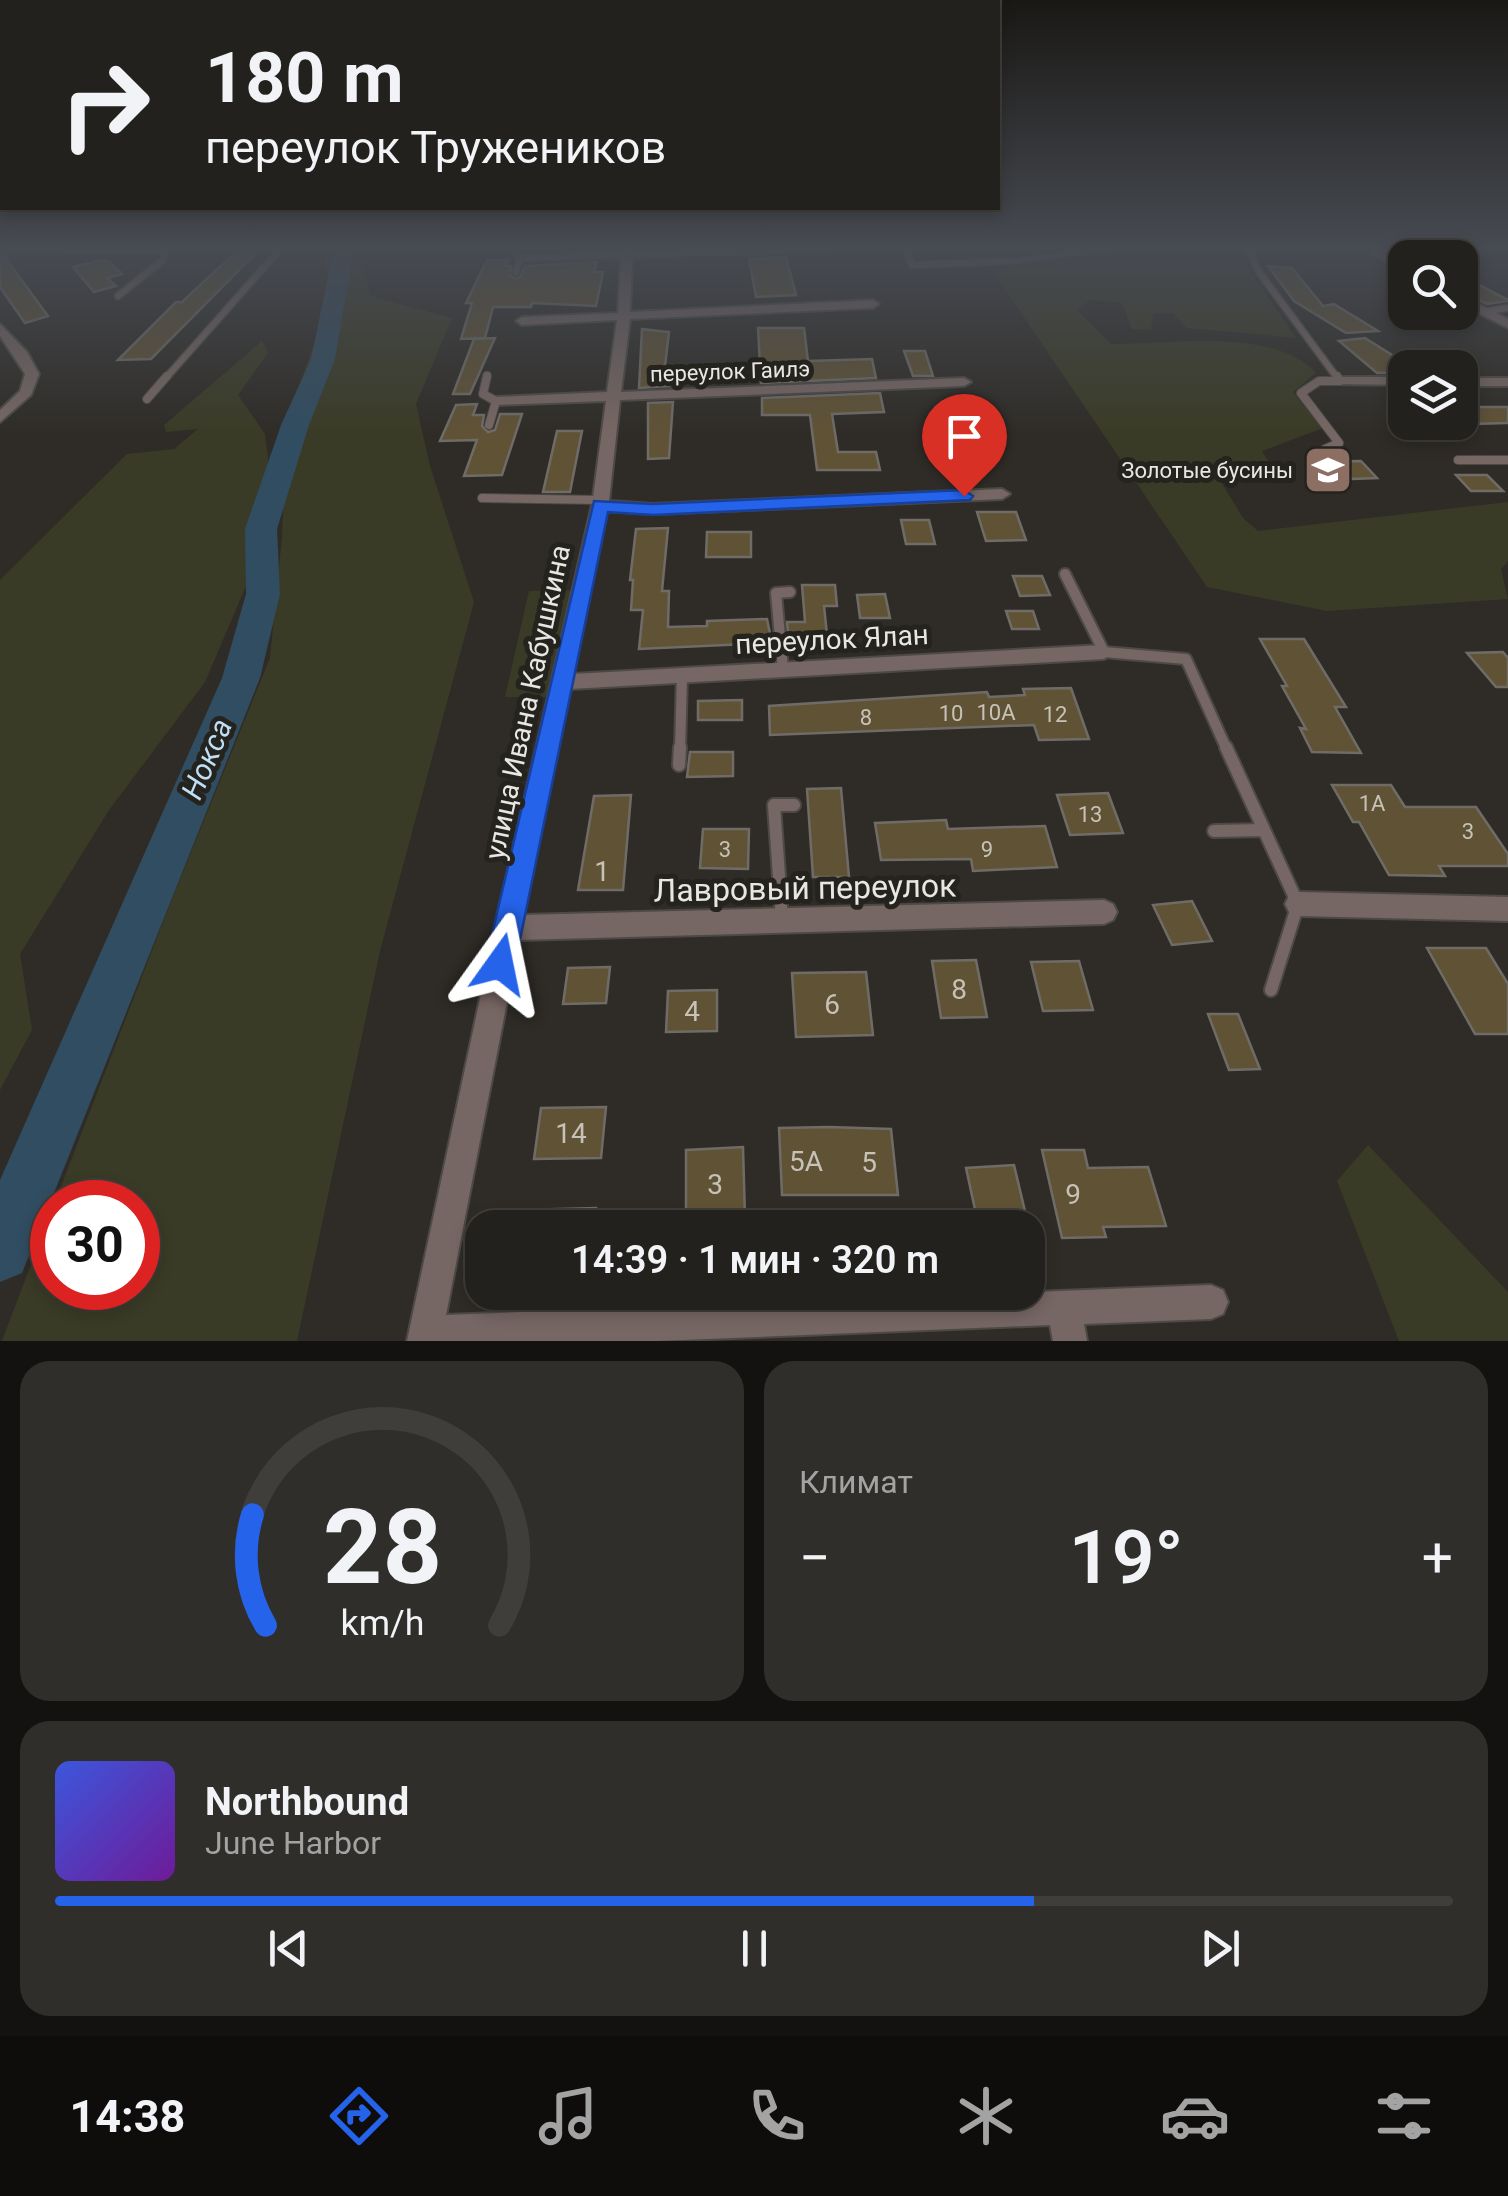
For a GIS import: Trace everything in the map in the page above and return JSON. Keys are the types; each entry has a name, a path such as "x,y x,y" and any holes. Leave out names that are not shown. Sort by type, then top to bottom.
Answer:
{"street":[{"name":"улица Ивана Кабушкина","path":"425,1337 600,502 624,311"},
{"path":"522,320 724,311"},
{"path":"1484,312 1508,324"},
{"path":"0,328 31,367 33,377 29,393 0,418"},
{"path":"1340,381 1388,382"},
{"name":"переулок Гаилэ","path":"496,401 964,382"},
{"path":"1478,382 1508,382"},
{"path":"600,502 653,509 1002,494"},
{"name":"переулок Ялан","path":"564,682 1104,652"},
{"path":"1298,904 1508,909"},
{"name":"Лавровый переулок","path":"508,928 1104,912"},
{"path":"425,1337 1066,1325 1211,1302"}],"lane":[{"path":"147,399 225,311"},
{"path":"1288,311 1340,381"},
{"path":"1484,312 1493,311"},
{"path":"487,374 483,394 496,401 489,424"},
{"path":"1325,449 1338,444 1301,393 1319,381 1340,381"},
{"path":"1458,460 1508,460"},
{"path":"482,498 600,502"},
{"path":"1065,574 1104,652 1186,659 1298,904 1271,990"},
{"path":"783,670 776,593 790,592"},
{"path":"679,766 682,676"},
{"path":"782,921 774,805 794,805"},
{"path":"1214,830 1264,830"}],"green space":[{"path":"325,311 424,311 452,318 416,404 430,466 474,602 380,951 297,1341 2,1341 30,1267 30,1310 160,1310 160,1180 63,1180 270,658 282,537 287,421"},
{"path":"1019,311 1078,311 1111,344 1220,341 1275,349 1316,373 1293,392 1323,428 1262,451 1268,461 1215,472 1243,518 1258,531 1508,502 1508,561 1501,569 1508,599 1327,611 1207,587"},
{"path":"1125,311 1277,311 1296,338 1187,328 1173,313 1153,314 1151,330 1132,329"},
{"path":"262,341 268,353 238,395 265,434 273,500 263,546 205,682 109,810 20,954 32,1030 0,1090 0,580 127,454 174,449 198,429 166,432 164,425"},
{"path":"573,590 554,697 505,697 529,591"},
{"path":"1368,1145 1508,1292 1508,1341 1399,1341 1337,1181"}],"building":[{"path":"16,311 44,311 48,316 25,323"},
{"path":"167,311 199,311 151,359 118,360"},
{"path":"470,311 492,311 485,338 461,339"},
{"path":"1310,311 1345,311 1378,331 1346,333"},
{"path":"758,328 804,328 808,361 872,359 876,378 761,383"},
{"path":"642,329 669,332 664,375 671,375 670,386 639,388"},
{"path":"495,338 470,394 453,394 474,339"},
{"path":"1365,338 1388,352 1388,373 1377,373 1339,341"},
{"path":"904,351 925,351 933,376 913,376"},
{"path":"880,393 884,412 832,414 838,452 876,452 880,470 817,470 810,415 762,415 762,398"},
{"path":"673,402 669,458 648,459 648,403"},
{"path":"477,404 473,415 484,415 482,426 488,432 495,430 500,414 522,414 502,475 464,476 477,440 440,441 456,405"},
{"path":"1478,407 1508,407 1508,423 1478,424"},
{"path":"557,431 582,431 570,492 543,492"},
{"path":"1361,461 1377,478 1325,480 1310,462"},
{"path":"1456,475 1487,475 1503,491 1471,491"},
{"path":"977,512 1016,512 1026,540 986,541"},
{"path":"901,520 929,520 935,544 906,544"},
{"path":"668,528 662,591 669,591 668,627 767,619 772,643 639,649 643,610 631,610 630,580 636,529"},
{"path":"707,532 751,532 751,557 706,557"},
{"path":"1013,576 1042,576 1050,595 1020,596"},
{"path":"802,585 835,585 837,606 824,606 828,644 789,643 787,622 805,622"},
{"path":"885,594 890,618 860,618 857,595"},
{"path":"1006,611 1033,611 1039,629 1012,629"},
{"path":"1260,639 1304,639 1346,707 1335,707 1361,753 1312,752 1300,728 1306,729 1282,686 1287,686"},
{"path":"1503,652 1508,658 1508,687 1496,687 1467,653"},
{"path":"1071,688 1089,739 1039,740 1034,725 770,735 769,706 987,692 989,697 1025,695 1023,689"},
{"path":"742,700 742,720 698,720 698,701"},
{"path":"690,752 733,752 733,776 687,777"},
{"path":"1332,785 1391,785 1405,807 1476,807 1508,854 1508,866 1439,866 1445,876 1389,875 1359,822 1353,822"},
{"path":"841,788 849,877 813,877 807,789"},
{"path":"1108,793 1123,833 1070,835 1057,795"},
{"path":"631,795 623,890 578,890 594,796"},
{"path":"946,820 948,829 1045,826 1057,867 973,871 971,859 881,860 875,823"},
{"path":"703,829 749,829 748,869 700,868"},
{"path":"1192,901 1212,941 1172,945 1153,905"},
{"path":"1427,948 1486,948 1508,984 1508,1034 1475,1034"},
{"path":"976,960 987,1017 941,1018 932,961"},
{"path":"1079,961 1093,1010 1043,1011 1031,962"},
{"path":"610,967 606,1003 563,1004 568,968"},
{"path":"866,972 873,1035 796,1037 792,973"},
{"path":"717,990 717,1031 666,1032 668,991"},
{"path":"1208,1014 1238,1014 1260,1069 1229,1070"},
{"path":"606,1107 601,1158 534,1159 541,1108"},
{"path":"779,1128 891,1129 898,1195 782,1195"},
{"path":"743,1147 745,1210 686,1210 686,1150"},
{"path":"1042,1150 1084,1150 1088,1168 1148,1167 1166,1226 1103,1227 1106,1237 1062,1238"},
{"path":"1014,1165 1025,1210 975,1210 966,1168"},
{"path":"596,1208 596,1210 521,1210"}],"waterway":[{"name":"Нокса","path":"0,1251 241,678 263,594 261,529 295,425 323,359 332,311"}],"place":[{"name":"Золотые бусины","path":"1328,470"}],"route":[{"path":"500,964 600,505 653,509 964,496"}]}
